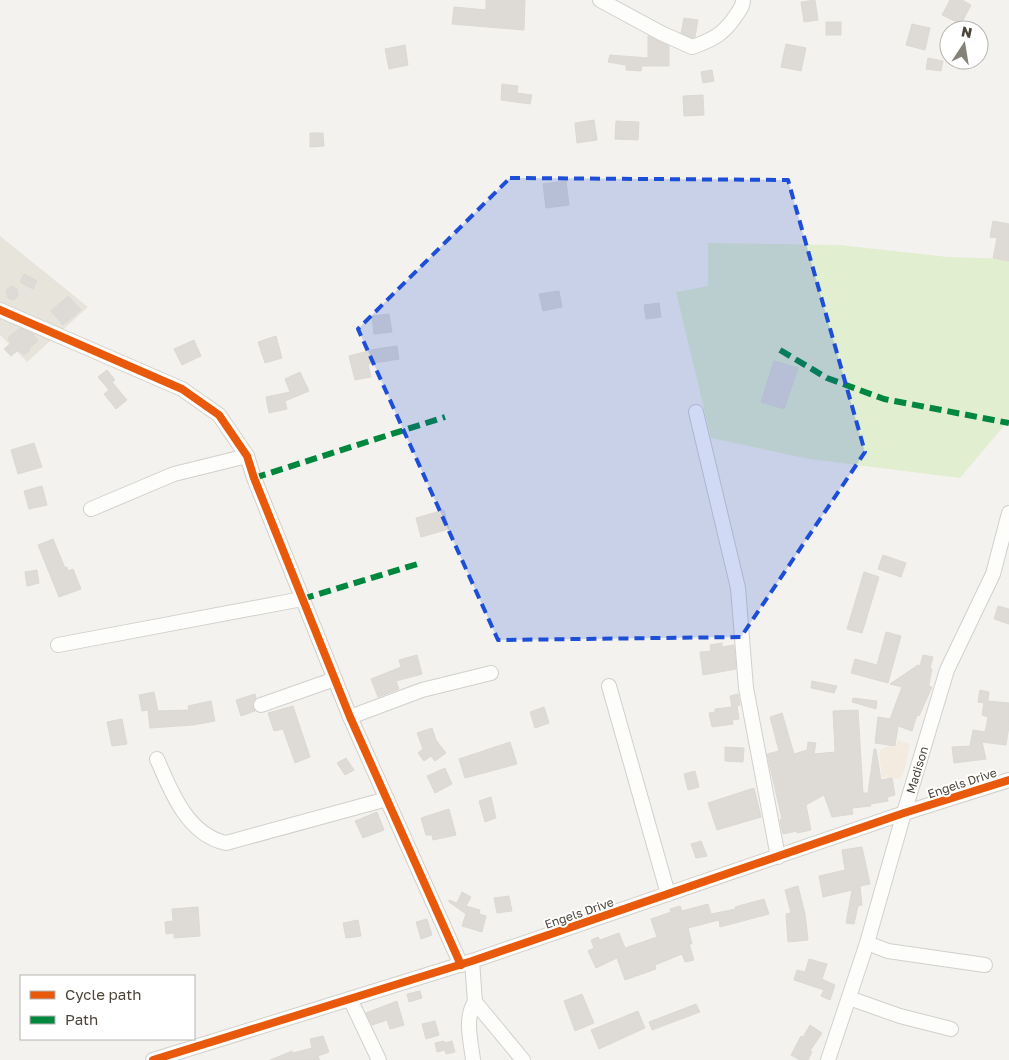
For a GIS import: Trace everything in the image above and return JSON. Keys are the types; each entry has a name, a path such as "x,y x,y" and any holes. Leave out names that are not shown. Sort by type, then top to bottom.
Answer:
{"street":[{"path":"600,0 661,33 692,47 711,41 729,27 743,4 743,0"},
{"path":"0,310 182,389 220,415 246,456 350,717 387,799 467,963 475,1002 523,1060"},
{"path":"696,412 738,588 746,688 778,857"},
{"path":"91,509 174,474 246,456"},
{"name":"Madison","path":"828,1060 867,942 947,670 993,574 1009,513"},
{"path":"58,645 302,599"},
{"path":"350,717 422,690 491,673"},
{"path":"261,705 335,679"},
{"path":"608,686 668,894"},
{"path":"157,759 173,797 194,825 213,840 226,843 387,799"},
{"name":"Engels Drive","path":"153,1060 467,963 1009,780"},
{"path":"867,942 888,951 985,965"},
{"path":"849,998 900,1016 951,1029"},
{"path":"350,999 379,1060"},
{"path":"473,1060 469,1019 470,1010 475,1002"}],"highlighted area":[{"path":"510,178 788,180 865,452 741,637 498,640 358,329"}],"shaded area":[{"path":"0,236 88,307 27,362 0,335"},
{"path":"898,740 910,744 906,766 900,779 882,777 880,750 887,746 896,747"}],"green space":[{"path":"708,243 839,245 948,257 1009,259 1009,420 960,478 809,459 711,438 676,292 708,286"}],"building":[{"path":"486,0 525,0 524,30 452,24 454,7 486,10"},
{"path":"815,0 818,20 804,22 801,2"},
{"path":"950,0 962,0 971,5 963,20 953,20 942,15"},
{"path":"684,18 698,20 695,37 692,38 681,33"},
{"path":"826,22 841,22 841,35 826,35"},
{"path":"912,24 930,28 925,50 906,45"},
{"path":"648,36 669,46 669,66 642,66 641,71 626,70 626,65 608,62 610,55 648,58"},
{"path":"786,44 806,48 801,71 781,67"},
{"path":"405,45 408,65 389,69 385,49"},
{"path":"928,58 939,60 939,70 941,71 926,69"},
{"path":"712,70 714,81 703,83 701,72"},
{"path":"502,84 518,86 517,93 532,95 530,104 501,100"},
{"path":"703,95 704,115 684,116 683,96"},
{"path":"594,120 597,140 577,143 575,123"},
{"path":"616,121 639,122 638,140 615,139"},
{"path":"310,133 323,133 324,146 310,147"},
{"path":"566,181 569,205 546,208 543,184"},
{"path":"993,221 1009,224 1009,261 993,258 997,238 990,237"},
{"path":"24,274 37,281 33,289 20,282"},
{"path":"12,286 17,289 18,296 14,300 8,298 6,290"},
{"path":"559,291 562,307 543,311 539,294"},
{"path":"68,296 81,310 63,325 51,311"},
{"path":"659,303 661,317 646,319 644,305"},
{"path":"389,314 392,332 374,334 372,316"},
{"path":"20,328 33,334 38,341 24,355 18,350 11,356 4,349 11,343 8,338"},
{"path":"276,336 282,358 265,363 258,342"},
{"path":"194,340 201,356 182,365 174,349"},
{"path":"397,346 399,359 368,364 371,377 355,380 349,356"},
{"path":"774,361 798,368 784,409 761,402"},
{"path":"107,370 115,380 112,382 127,400 116,409 104,394 109,390 98,377"},
{"path":"300,372 309,391 285,401 287,409 269,413 266,397 290,392 285,379"},
{"path":"34,443 42,467 18,474 11,450"},
{"path":"42,486 47,505 29,509 24,491"},
{"path":"444,510 449,529 421,537 416,518"},
{"path":"53,539 65,568 67,567 68,571 73,569 81,589 59,597 38,545"},
{"path":"883,555 906,563 901,577 878,569"},
{"path":"37,570 39,583 27,586 25,572"},
{"path":"864,572 879,577 862,633 847,629"},
{"path":"998,606 1009,609 1009,624 994,619"},
{"path":"886,632 901,636 888,683 851,673 855,659 877,665"},
{"path":"722,643 722,647 734,645 736,669 703,675 700,652 711,651 710,645"},
{"path":"417,655 422,674 396,681 399,689 378,697 371,679 401,667 399,660"},
{"path":"923,655 933,657 929,684 932,687 919,716 917,715 912,731 898,726 895,746 875,743 878,717 890,719 902,687 890,684 918,665 920,666"},
{"path":"812,681 837,686 834,693 811,688"},
{"path":"980,690 989,692 988,701 1009,703 1009,726 1006,745 982,742 986,759 954,763 952,747 970,746 973,730 985,732 988,717 982,715 984,703 978,702"},
{"path":"154,692 158,711 189,710 188,706 211,701 215,721 193,725 150,728 148,710 142,711 139,695"},
{"path":"255,694 256,698 252,704 255,711 241,716 236,700"},
{"path":"738,694 740,705 737,706 739,719 732,720 733,724 712,727 709,713 715,712 715,709 732,707 730,696"},
{"path":"853,698 877,701 876,709 852,702"},
{"path":"293,706 310,757 295,763 283,729 274,731 268,713"},
{"path":"544,707 549,723 535,728 530,712"},
{"path":"858,710 863,793 868,793 874,749 876,749 881,780 892,778 895,795 887,797 888,801 870,804 871,806 852,808 853,814 832,817 824,795 806,805 811,830 783,834 780,820 782,819 767,754 779,751 770,717 782,713 794,754 807,750 808,742 816,743 814,754 835,752 833,711"},
{"path":"122,719 127,744 112,746 107,722"},
{"path":"432,728 436,740 446,753 435,761 431,756 424,761 418,753 423,749 417,733"},
{"path":"510,742 517,764 465,778 459,759"},
{"path":"725,747 744,748 743,762 725,761"},
{"path":"346,758 354,770 345,775 337,763"},
{"path":"445,768 452,784 435,793 427,776"},
{"path":"695,771 699,787 688,790 684,774"},
{"path":"754,788 761,817 717,830 708,803"},
{"path":"491,797 496,818 485,822 479,801"},
{"path":"449,809 456,835 433,840 432,835 426,835 421,818"},
{"path":"377,812 384,830 363,838 355,821"},
{"path":"701,841 707,856 696,858 691,844"},
{"path":"862,847 870,884 860,886 862,905 858,906 854,924 846,923 852,890 823,897 819,876 845,870 842,850"},
{"path":"798,886 805,914 808,940 788,942 786,914 791,913 785,890"},
{"path":"462,892 471,897 466,906 480,910 479,914 486,916 482,932 462,926 466,914 449,902 449,900 457,903"},
{"path":"509,896 512,911 497,913 494,898"},
{"path":"764,899 769,914 720,927 719,920 688,928 692,944 689,944 694,960 685,962 682,954 655,965 656,969 625,980 617,958 596,968 588,951 594,948 591,940 598,937 600,940 619,933 625,948 657,937 651,919 671,912 670,909 680,906 682,911 708,904 711,914 736,909 735,907"},
{"path":"198,907 200,936 174,938 174,933 166,934 165,922 173,921 172,909"},
{"path":"427,919 432,935 421,939 416,922"},
{"path":"358,920 361,936 346,938 343,923"},
{"path":"809,959 827,964 822,979 835,985 830,1000 821,996 824,990 794,980 797,970 805,972"},
{"path":"420,991 422,998 409,1002 407,994"},
{"path":"582,994 594,1023 575,1031 564,1001"},
{"path":"397,1001 404,1025 390,1029 387,1020 372,1025 366,1013"},
{"path":"696,1004 700,1012 652,1030 649,1022"},
{"path":"638,1011 645,1028 599,1049 591,1030"},
{"path":"435,1021 439,1035 426,1039 422,1024"},
{"path":"810,1025 822,1033 810,1051 812,1052 808,1060 800,1060 791,1055 801,1036 803,1037"},
{"path":"323,1036 329,1052 318,1056 320,1060 270,1060 292,1051 293,1053 312,1048 310,1039"},
{"path":"444,1041 444,1043 452,1041 455,1052 446,1054 445,1050 437,1052 435,1043"}],"marked path":[{"path":"780,350 827,378 884,399 1009,423"},
{"path":"254,478 445,417"},
{"path":"302,599 421,563"}],"cycle path":[{"path":"0,310 182,389 219,415 247,456 254,478 350,717 461,965"},
{"path":"153,1060 472,961 904,813 1009,780"}]}
